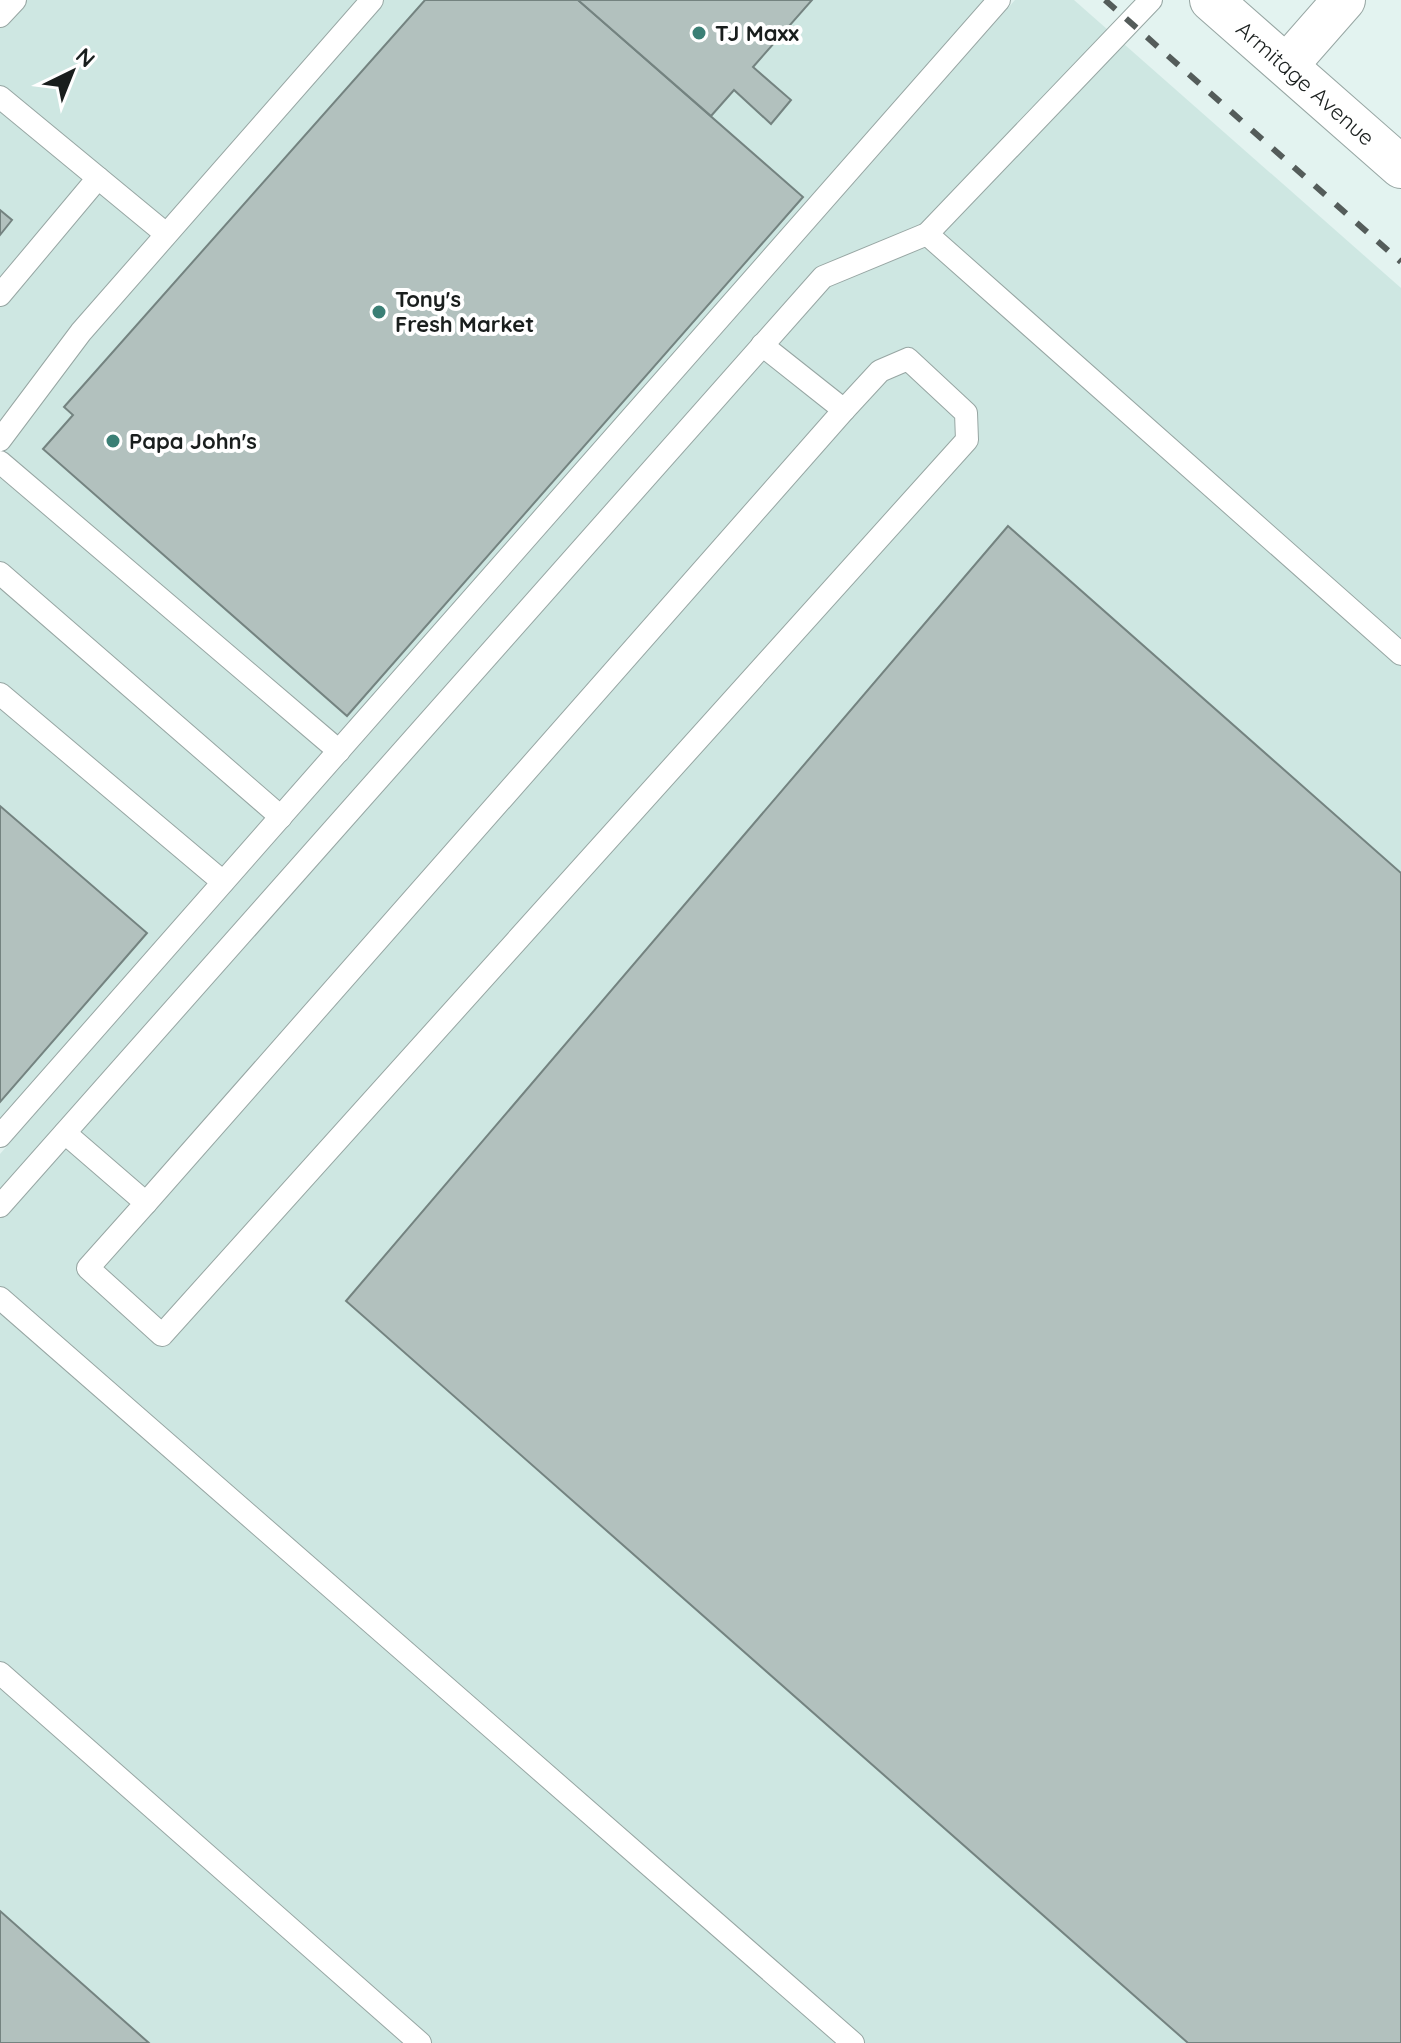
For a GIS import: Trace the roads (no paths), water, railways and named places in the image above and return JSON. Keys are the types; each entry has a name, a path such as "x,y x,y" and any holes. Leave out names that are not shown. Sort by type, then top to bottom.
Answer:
{"street":[{"name":"Armitage Avenue","path":"1211,0 1401,167"},
{"path":"1287,65 1344,0"}],"lane":[{"path":"0,16 15,0"},
{"path":"0,440 81,332 372,0"},
{"path":"0,1206 823,277 927,234 1151,0"},
{"path":"0,1136 994,2"},
{"path":"0,97 166,234"},
{"path":"0,295 98,178"},
{"path":"927,234 1401,654"},
{"path":"762,345 844,410"},
{"path":"908,359 966,413 967,440 162,1335 88,1268 146,1203 880,371 908,359"},
{"path":"0,462 339,751"},
{"path":"0,573 281,817"},
{"path":"0,694 223,882"},
{"path":"65,1133 146,1203"},
{"path":"0,1298 853,2043"},
{"path":"0,1673 420,2043"}],"railway":[{"path":"1105,0 1401,262"}],"place":[{"name":"TJ Maxx","path":"699,33"},
{"name":"Tony's Fresh Market","path":"379,312"},
{"name":"Papa John's","path":"113,441"}]}
